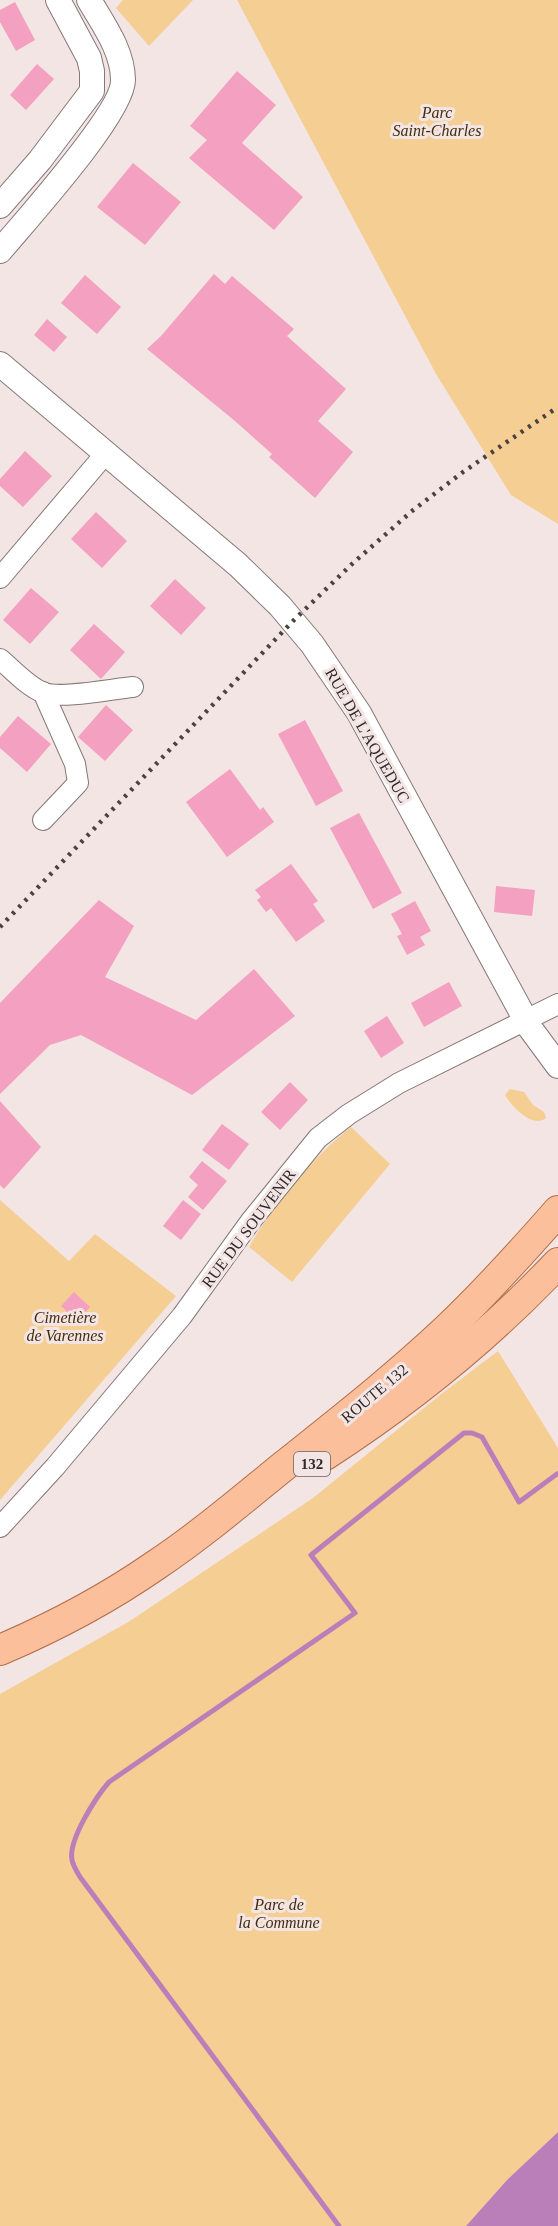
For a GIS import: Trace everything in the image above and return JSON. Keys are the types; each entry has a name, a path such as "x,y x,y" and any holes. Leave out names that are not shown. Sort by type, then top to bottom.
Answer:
{"main road":[{"name":"ROUTE 132","path":"171,1554 409,1364 478,1298 558,1211"},
{"name":"ROUTE 132","path":"0,1650 51,1627 135,1579 346,1441 420,1388 486,1334 558,1263"}],"street":[{"path":"0,206 40,160 92,91 92,71 89,58 57,0"},
{"path":"0,251 55,185 117,104 124,84 123,71 114,45 89,0"},
{"name":"RUE DE L'AQUEDUC","path":"0,364 250,577 280,606 319,653 359,713 526,1020 558,1066"},
{"path":"0,578 106,453"},
{"path":"0,659 30,684 44,692 60,694 133,687"},
{"path":"43,820 78,783 75,764 44,692"},
{"name":"RUE DU SOUVENIR","path":"0,1527 55,1467 182,1316 250,1222 318,1138 356,1109 399,1083 558,1004"}],"green space":[{"path":"123,0 193,0 149,46 116,8"},
{"name":"Parc Saint-Charles","path":"237,0 558,0 558,524 511,495 436,374"},
{"path":"510,1089 524,1092 533,1105 544,1112 546,1118 535,1121 523,1115 505,1095"},
{"path":"351,1127 390,1164 292,1282 249,1247 270,1214 295,1182 336,1139"},
{"name":"Cimetière de Varennes","path":"0,1200 69,1261 95,1234 176,1296 0,1500"},
{"name":"Parc de la Commune","path":"498,1351 558,1448 558,2132 507,2180 466,2226 0,2226 0,1694 130,1621 313,1498"}],"shaded area":[{"path":"558,2132 558,2226 466,2226 507,2180"}],"building":[{"path":"15,2 35,40 16,51 0,22 0,10"},
{"path":"37,64 54,79 26,110 10,95"},
{"path":"237,71 276,105 242,143 303,197 274,230 189,158 207,140 190,126"},
{"path":"133,163 181,202 145,245 97,207"},
{"path":"214,274 225,284 232,276 294,329 287,336 346,389 318,421 353,452 315,498 269,457 272,454 235,421 147,349"},
{"path":"85,275 121,307 97,334 61,303"},
{"path":"47,319 67,337 54,352 34,335"},
{"path":"25,451 52,476 23,507 0,486 0,479"},
{"path":"96,512 127,541 102,568 71,539"},
{"path":"175,579 206,608 181,635 150,606"},
{"path":"31,588 59,612 30,644 3,620"},
{"path":"94,624 125,652 101,679 70,650"},
{"path":"106,705 133,730 105,761 78,737"},
{"path":"18,716 51,744 27,772 0,748 0,737"},
{"path":"305,720 343,791 316,806 278,734"},
{"path":"230,769 260,810 263,807 274,822 227,857 186,802"},
{"path":"359,813 402,893 373,909 330,828"},
{"path":"291,864 318,901 313,904 325,921 296,942 271,908 266,912 257,900 261,897 255,890"},
{"path":"496,886 535,890 532,916 494,912"},
{"path":"99,900 134,926 105,977 196,1020 254,969 295,1016 192,1095 81,1035 50,1045 0,1094 0,1003"},
{"path":"415,901 431,931 420,937 425,945 407,955 397,936 402,934 391,914"},
{"path":"449,982 462,1006 424,1027 411,1003"},
{"path":"387,1016 404,1043 381,1058 364,1031"},
{"path":"290,1082 308,1100 280,1130 261,1112"},
{"path":"0,1101 41,1147 4,1189 0,1185"},
{"path":"222,1124 249,1144 229,1170 202,1150"},
{"path":"202,1161 227,1181 203,1210 188,1197 198,1185 189,1177"},
{"path":"183,1200 201,1214 181,1240 163,1226"},
{"path":"74,1292 90,1307 77,1321 61,1306"}],"waterway":[{"path":"339,2226 80,1877 72,1860 74,1841 91,1808 109,1782 355,1613 311,1555 464,1433 482,1437 519,1502 557,1474"}],"railway":[{"path":"0,927 293,621 352,564 412,511 463,472 558,407"}]}
